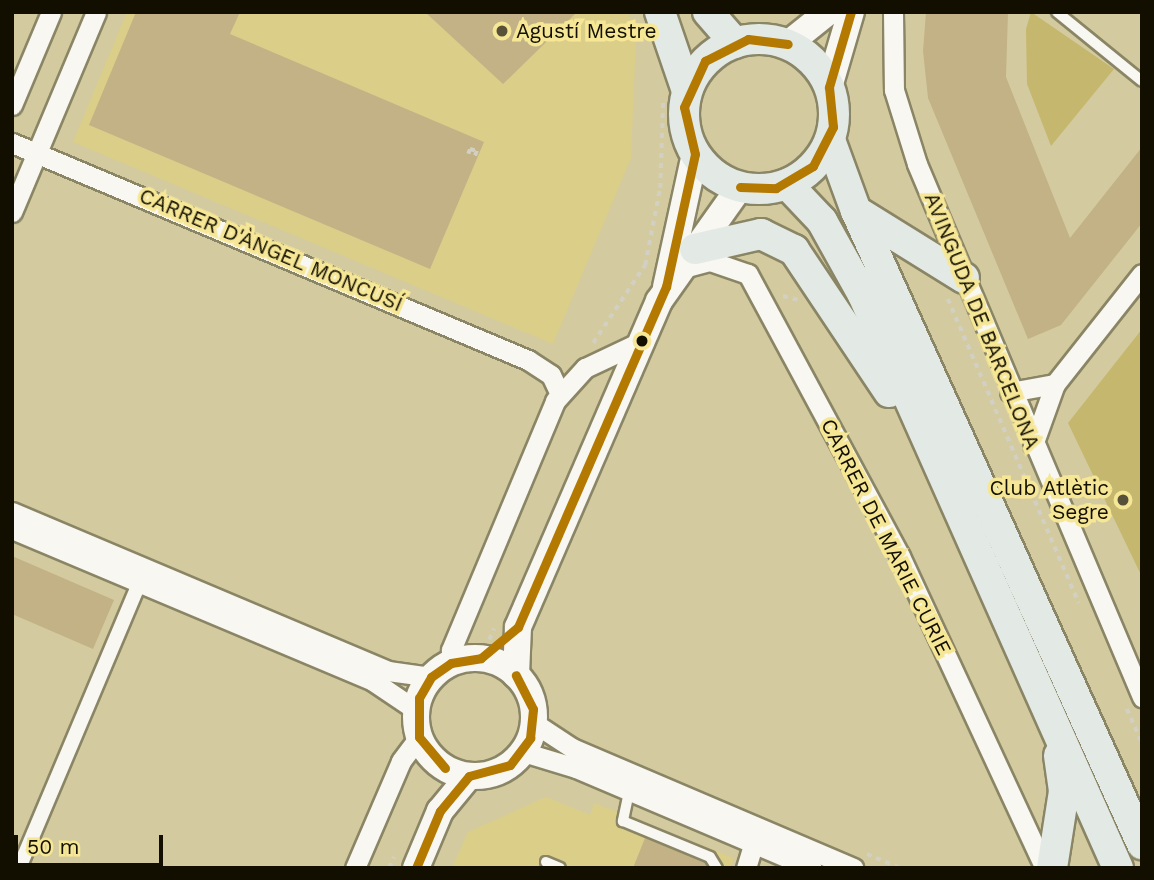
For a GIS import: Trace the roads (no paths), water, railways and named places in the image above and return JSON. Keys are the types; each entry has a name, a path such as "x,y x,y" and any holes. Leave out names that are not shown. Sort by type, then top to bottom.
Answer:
{"main road":[{"path":"660,12 687,91 684,124 695,154 715,174 740,187 788,184 813,166 830,139 834,113 829,87 813,62 788,44 761,39 735,43 705,61 687,91"},
{"path":"708,12 735,43"},
{"path":"788,44 828,12"},
{"path":"829,87 851,12"},
{"path":"830,139 856,211 1142,845"},
{"path":"681,268 695,154"},
{"path":"788,184 822,221 861,292 934,461 1118,868"},
{"path":"516,675 518,627 642,341 681,268 740,187"},
{"path":"856,211 918,250 954,283"},
{"path":"681,268 761,234 794,250 934,461"},
{"path":"481,658 516,675 530,697 534,723 523,752 494,773 457,772 419,737 416,710 441,670 481,658 518,627"},
{"path":"1042,698 1063,770 1052,868"},
{"path":"416,868 457,772"}],"street":[{"path":"12,105 51,12"},
{"path":"12,212 96,12"},
{"name":"AVINGUDA DE BARCELONA","path":"893,12 891,69 900,113 954,283 1010,392 1142,697"},
{"name":"CARRER D'ÀNGEL MONCUSÍ","path":"12,143 528,359 551,375 560,394"},
{"name":"CARRER DE MARIE CURIE","path":"681,268 710,261 748,274 900,556 1045,868"},
{"path":"1033,445 1055,384 1142,274"},
{"path":"12,512 388,671 441,670 560,394 585,368 642,341"},
{"name":"CARRER D'ÀNGEL MONCUSÍ","path":"528,359 585,368"},
{"path":"1010,392 1055,384"},
{"path":"12,528 373,681 416,710"},
{"path":"19,868 140,582"},
{"path":"534,723 572,748 854,868"},
{"path":"355,868 401,761 419,737"},
{"path":"523,752 629,792 812,868"},
{"path":"746,868 753,845"}],"lane":[{"path":"1057,12 1142,81"},
{"path":"629,792 623,821 710,857 717,868"},
{"path":"546,862 560,868"}],"place":[{"name":"Agustí Mestre","path":"502,31"},
{"name":"Club Atlètic Segre","path":"1123,500"}]}
